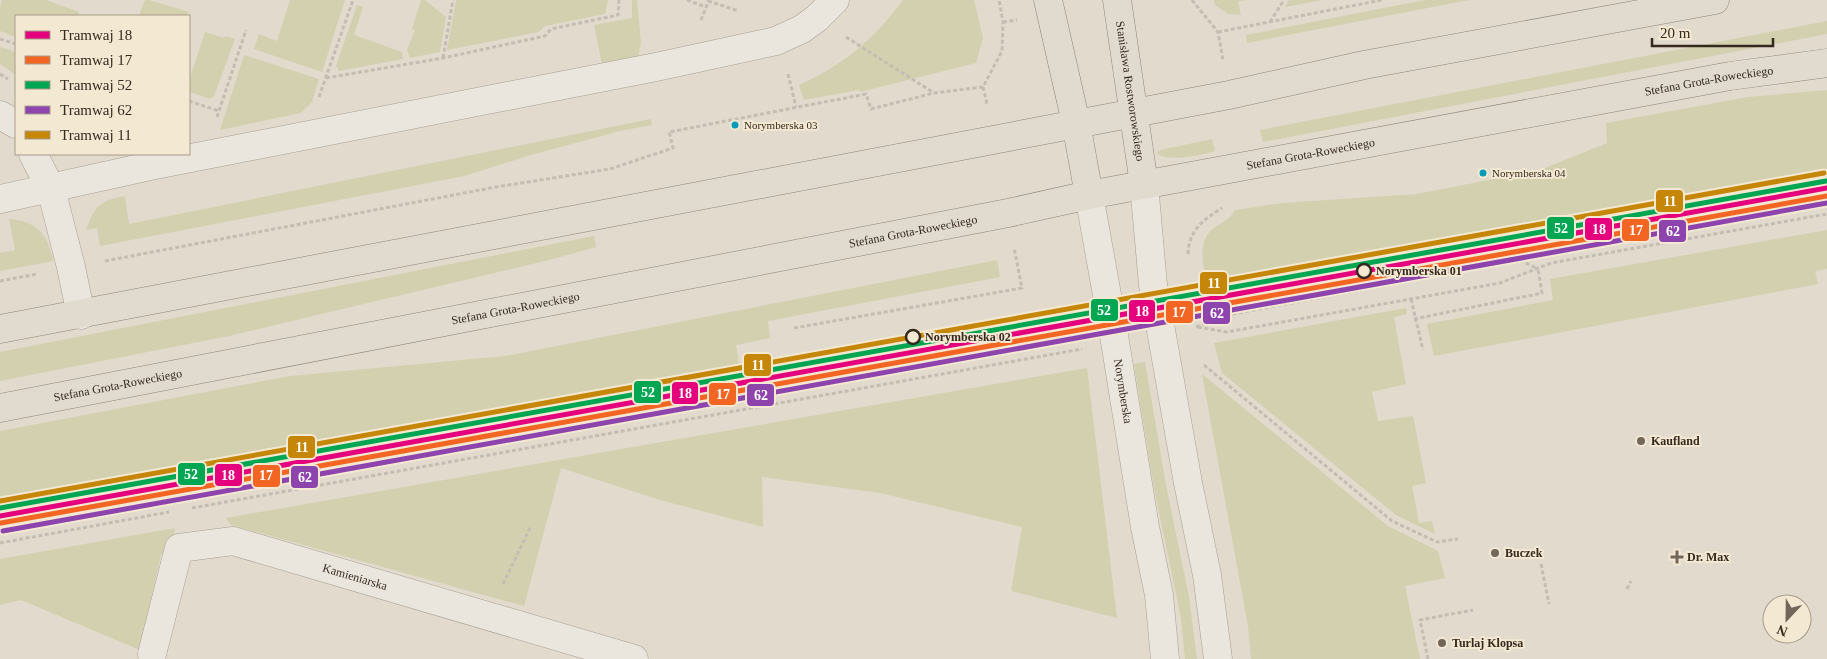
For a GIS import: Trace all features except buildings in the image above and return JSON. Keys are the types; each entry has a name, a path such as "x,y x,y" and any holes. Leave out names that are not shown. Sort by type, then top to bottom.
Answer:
{"main road":[{"path":"1048,0 1076,124"},
{"name":"Stanisława Rostworowskiego","path":"1116,0 1144,184"},
{"path":"0,329 1229,95 1364,65 1715,0"},
{"name":"Stefana Grota-Roweckiego","path":"0,408 990,216 1144,184 1730,76 1827,63"},
{"name":"Norymberska","path":"1076,124 1089,195"}],"street":[{"path":"0,199 159,164 656,67 776,41 802,29 826,9"},
{"path":"0,115 15,123"},
{"path":"34,155 51,189 81,315"},
{"path":"1144,184 1153,285 1188,483 1207,575 1218,659"},
{"name":"Norymberska","path":"1089,195 1145,527 1159,595 1165,659"},
{"name":"Kamieniarska","path":"152,654 179,548 232,541 634,659"}],"path":[{"path":"353,0 326,78 443,58 545,36 552,29 618,15 619,0"},
{"path":"443,58 453,0"},
{"path":"687,0 706,7 708,0 743,13"},
{"path":"0,281 496,187 610,169 673,148 669,132 866,94 871,109 934,93 983,87 1002,51 1003,22 998,0"},
{"path":"1192,0 1218,32 1221,50"},
{"path":"1270,22 1284,0"},
{"path":"1218,32 1382,0"},
{"path":"826,9 934,93"},
{"path":"190,101 219,111 246,30"},
{"path":"0,39 15,44"},
{"path":"792,91 796,107"},
{"path":"1188,262 1188,247 1195,231 1203,219 1225,206"},
{"path":"1197,327 1227,332 1500,283 1551,263 1827,214"},
{"path":"1197,327 1222,316 1520,260 1538,269"},
{"path":"1414,319 1542,294 1538,269"},
{"path":"794,328 1022,288"},
{"path":"1411,298 1414,319 1423,350"},
{"path":"1196,318 1197,327"},
{"path":"185,510 1086,348"},
{"path":"1201,363 1392,521 1437,542 1458,539"},
{"path":"0,543 176,511"},
{"path":"488,615 531,526"},
{"path":"1541,564 1548,604"},
{"path":"1627,589 1631,581"},
{"path":"1428,659 1420,620 1473,610"}],"shaded area":[{"path":"2,0 46,0 79,12 78,15 15,15 15,37 0,31 0,7"},
{"path":"145,0 189,12 188,15 139,15"},
{"path":"290,0 345,0 322,72 254,49 259,34 277,41"},
{"path":"421,0 425,0 446,17 440,52 410,58 407,50 415,30 412,29"},
{"path":"456,0 608,0 605,14 545,26 539,32 447,50"},
{"path":"632,0 637,0 641,43 638,57 602,65 594,25 632,18"},
{"path":"903,0 974,0 983,38 976,63 860,92 859,90 804,100 799,85 830,69 857,50 881,27"},
{"path":"1214,0 1245,0 1238,2 1241,15 1228,14 1215,5"},
{"path":"1289,0 1323,0 1285,7"},
{"path":"1425,0 1469,0 1247,43 1246,35"},
{"path":"357,5 363,7 354,35 402,52 403,59 339,71 336,66"},
{"path":"1827,21 1827,34 1263,142 1260,130"},
{"path":"205,32 224,38 225,36 235,39 214,96 210,99 190,92 190,78"},
{"path":"0,47 15,52 15,74 0,64"},
{"path":"244,55 319,79 312,102 301,113 220,130"},
{"path":"1827,90 1827,196 1519,250 1515,232 1213,288 1212,282 1207,283 1202,254 1205,240 1214,228 1228,219 1235,210 1282,203 1417,194 1540,170 1607,143 1606,123 1748,97"},
{"path":"651,119 652,125 620,131 531,155 464,176 100,246 97,228 86,230 92,215 99,206 109,200 125,196 129,224"},
{"path":"1212,139 1215,151 1209,153 1176,158 1162,156 1157,153 1160,150"},
{"path":"9,219 27,223 40,231 48,243 53,261 0,271 0,253 15,250"},
{"path":"1827,230 1827,269 1815,271 1818,284 1434,356 1427,324 1553,300 1550,279"},
{"path":"594,236 596,247 549,260 229,336 0,381 0,352"},
{"path":"997,260 1000,277 768,321 770,338 736,345 739,363 1064,309 1069,335 0,526 0,431 290,376 505,356"},
{"path":"1406,308 1407,314 1394,317 1406,384 1372,392 1378,421 1413,416 1426,483 1412,486 1419,523 1432,521 1435,534 1396,515 1222,373 1214,343"},
{"path":"1145,362 1166,485 1189,597 1197,659 1185,659 1181,618 1154,488 1134,364"},
{"path":"1087,368 1117,618 1011,591 1022,527 880,493 762,477 763,527 660,500 561,468 524,606 231,525 226,518"},
{"path":"1202,374 1388,526 1438,551 1445,578 1405,586 1420,659 1251,659 1248,626"},
{"path":"175,528 171,552 161,554 140,650 21,600 0,605 0,559"}],"tram line":[{"name":"11","path":"0,501 1824,173"},
{"name":"52","path":"0,508 1826,181"},
{"name":"18","path":"0,516 1827,188"},
{"name":"17","path":"1,523 1827,196"},
{"name":"62","path":"3,531 1827,203"}],"place":[{"name":"Norymberska 03","path":"735,125"},
{"name":"Norymberska 04","path":"1483,173"},
{"name":"Norymberska 01","path":"1364,271"},
{"name":"Norymberska 02","path":"913,337"},
{"name":"Kaufland","path":"1641,441"},
{"name":"Buczek","path":"1495,553"},
{"name":"Dr. Max","path":"1677,557"},
{"name":"Turlaj Klopsa","path":"1442,643"}]}
